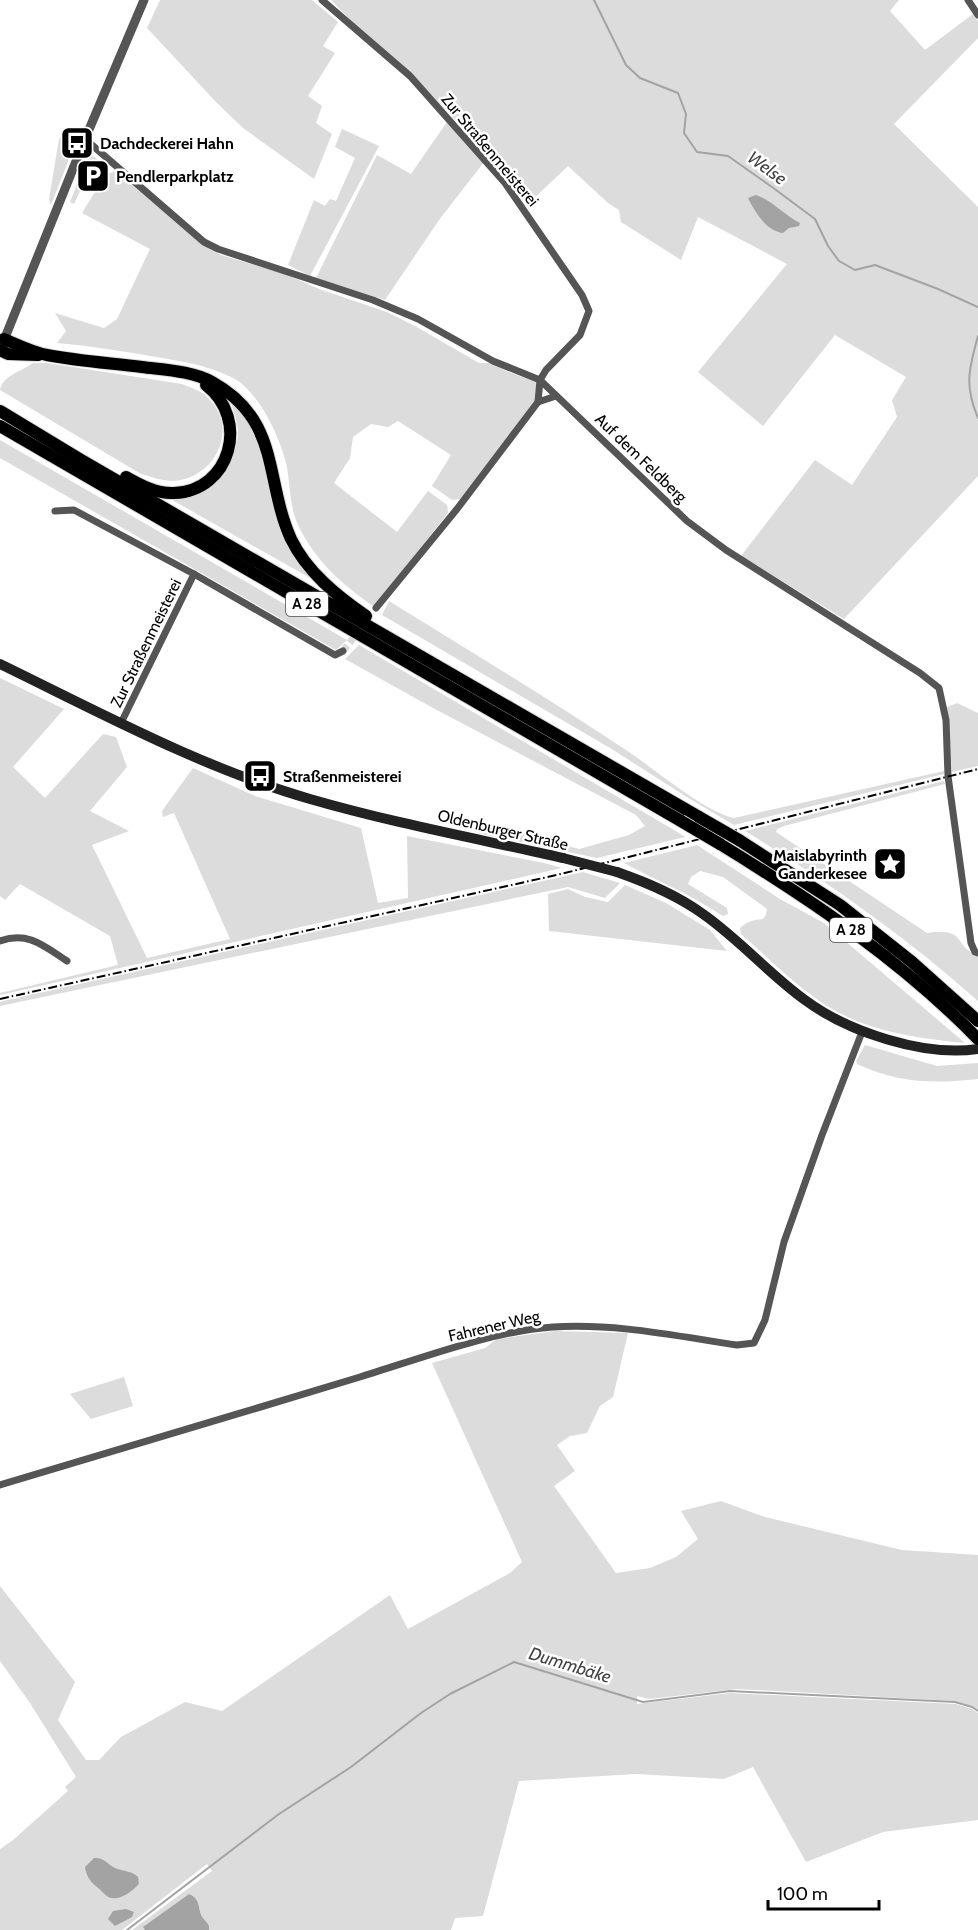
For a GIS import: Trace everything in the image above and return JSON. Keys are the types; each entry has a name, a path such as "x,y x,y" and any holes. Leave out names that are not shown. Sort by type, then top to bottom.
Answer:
{"highway":[{"path":"1,346 184,373 214,383 237,400 257,424 265,441 286,525 298,551 322,581 367,616 381,633"},
{"path":"81,460 98,462 149,488 171,493 196,488 209,480 220,468 228,452 231,425 227,411 213,391 184,373"},
{"name":"A 28","path":"0,411 739,840 840,905 912,962 976,1030"},
{"name":"A 28","path":"0,426 720,844 792,889 868,942 976,1030"}],"main road":[{"name":"Oldenburger Straße","path":"0,664 188,754 253,780 309,799 396,821 617,872 657,887 693,907 728,932 804,1000 830,1016 862,1032 904,1044 938,1049 978,1049"}],"street":[{"path":"1,346 144,0"},
{"name":"Zur Straßenmeisterei","path":"322,0 410,76 491,167 530,218 582,295 589,311 580,335 546,370 540,380"},
{"path":"968,0 978,15"},
{"name":"Auf dem Feldberg","path":"85,139 204,242 218,249 373,300 418,319 493,361 540,380 687,521 731,554 920,673 939,688 946,720 948,776 971,943 975,952 978,953"},
{"path":"376,608 538,402 540,380"},
{"path":"538,402 556,396"},
{"name":"Zur Straßenmeisterei","path":"55,511 74,510 194,574 335,655 343,651"},
{"name":"Zur Straßenmeisterei","path":"122,723 194,574"},
{"path":"0,941 11,937 31,938 67,961"},
{"name":"Fahrener Weg","path":"0,1485 495,1337 551,1327 601,1326 737,1345 754,1343 765,1320 784,1242 862,1032"}],"shaded area":[{"path":"160,0 312,0 338,22 323,46 335,53 308,96 322,106 316,123 332,134 314,179 243,128 147,28"},
{"path":"331,0 899,0 890,11 925,50 973,14 978,21 978,38 894,124 978,207 978,476 844,619 741,556 815,460 852,485 897,417 892,400 906,377 835,335 763,426 698,372 787,264 698,217 681,260 621,222 619,210 608,203 568,166 528,204 509,175 397,61 364,34"},
{"path":"447,122 484,162 439,220 385,300 316,278 377,155 411,174"},
{"path":"342,129 379,146 310,276 288,265 314,200 325,206 330,199 336,201 355,158 335,147"},
{"path":"64,134 72,135 77,139 51,205 49,199 59,139"},
{"path":"90,156 95,157 100,163 82,187 74,204 70,202"},
{"path":"114,172 209,249 221,255 285,274 319,289 387,312 479,363 492,363 536,382 534,404 460,499 452,500 432,486 451,455 398,421 388,427 371,424 353,437 350,458 334,483 397,532 428,491 447,505 448,513 374,607 330,571 305,538 293,511 287,467 280,443 259,403 241,383 213,369 184,362 57,343 66,331 55,313 104,328 117,319 150,249 82,213 106,174"},
{"path":"756,195 800,223 799,226 789,228 783,233 771,229 758,215 748,198"},
{"path":"33,363 47,363 182,384 197,390 207,397 218,412 222,425 222,439 218,451 200,472 188,478 169,481 141,474 0,390 9,377"},
{"path":"230,400 253,426 263,444 272,491 319,583 165,496 194,494 212,485 225,470 234,452 238,432"},
{"path":"0,440 347,640 336,650 0,458"},
{"path":"389,601 597,731 694,799 734,818 944,771 944,774 734,825 610,748 382,615"},
{"path":"359,645 685,837 597,858 477,833 482,822 579,849 629,835 645,826 636,815 345,659"},
{"path":"0,678 64,709 13,767 45,798 103,734 116,737 127,767 90,811 129,831 92,845 147,958 230,939 174,813 163,817 162,811 193,768 255,796 361,828 378,903 408,898 407,836 562,868 0,995 0,993 118,965 110,936 20,884 5,900 0,896"},
{"path":"957,703 978,713 978,766 952,772 947,707"},
{"path":"944,781 945,784 784,826 776,832 927,933 948,933 958,938 970,952 978,956 978,1001 923,954 865,911 745,831"},
{"path":"697,845 780,899 824,923 965,1043 886,1031 848,1017 814,997 741,934 740,928 751,921 763,919 767,909 723,877 700,871 691,877 688,884 727,908 728,914 723,916 686,894 624,863"},
{"path":"583,872 620,883 605,898 568,887 0,1006 0,1002 3,1001"},
{"path":"625,885 666,903 710,930 727,951 549,931 548,894 568,889 585,897 608,902"},
{"path":"865,1045 937,1066 978,1063 978,1079 931,1081 887,1075 857,1064 856,1061"},
{"path":"555,1331 628,1333 613,1397 600,1406 587,1433 570,1436 557,1445 575,1471 554,1486 616,1573 650,1568 676,1557 698,1539 681,1511 721,1501 765,1517 902,1550 978,1555 978,1709 956,1701 737,1689 649,1699 637,1696 637,1704 730,1693 956,1704 972,1709 978,1713 978,1820 883,1832 806,1862 753,1767 724,1779 636,1774 519,1781 483,1916 455,1918 451,1930 209,1930 209,1925 201,1915 198,1902 189,1894 144,1927 145,1930 132,1930 212,1871 207,1864 122,1930 0,1930 0,1849 68,1791 65,1787 76,1777 30,1703 0,1661 0,1586 75,1682 58,1720 86,1760 99,1760 121,1737 185,1702 222,1711 390,1595 408,1629 510,1573 522,1562 432,1363 485,1348 497,1339"},
{"path":"124,1377 133,1406 91,1419 70,1394"},
{"path":"94,1858 133,1873 138,1877 139,1884 121,1897 108,1897 92,1883 86,1873 85,1867"},
{"path":"189,1894 198,1902 201,1915 209,1925 209,1930 145,1930 143,1927"},
{"path":"126,1909 134,1912 132,1917 115,1926 108,1919 113,1911"}],"waterway":[{"name":"Welse","path":"594,0 626,65 640,78 678,93 686,114 684,133 697,152 728,156 815,219 828,246 839,261 855,270 875,265 978,307"},
{"name":"Welse","path":"978,336 969,377 971,396 978,418"},
{"name":"Dummbäke","path":"127,1930 279,1814 351,1767 421,1713 450,1694 514,1662 643,1702 730,1691 955,1702 978,1711"}],"tunnel":[{"path":"343,651 358,632"}],"railway":[{"path":"0,999 561,874 978,769"}],"place":[{"name":"Dachdeckerei Hahn","path":"77,143"},
{"name":"Pendlerparkplatz","path":"93,176"},
{"name":"Straßenmeisterei","path":"260,776"},
{"name":"Maislabyrinth Ganderkesee","path":"890,864"}]}
